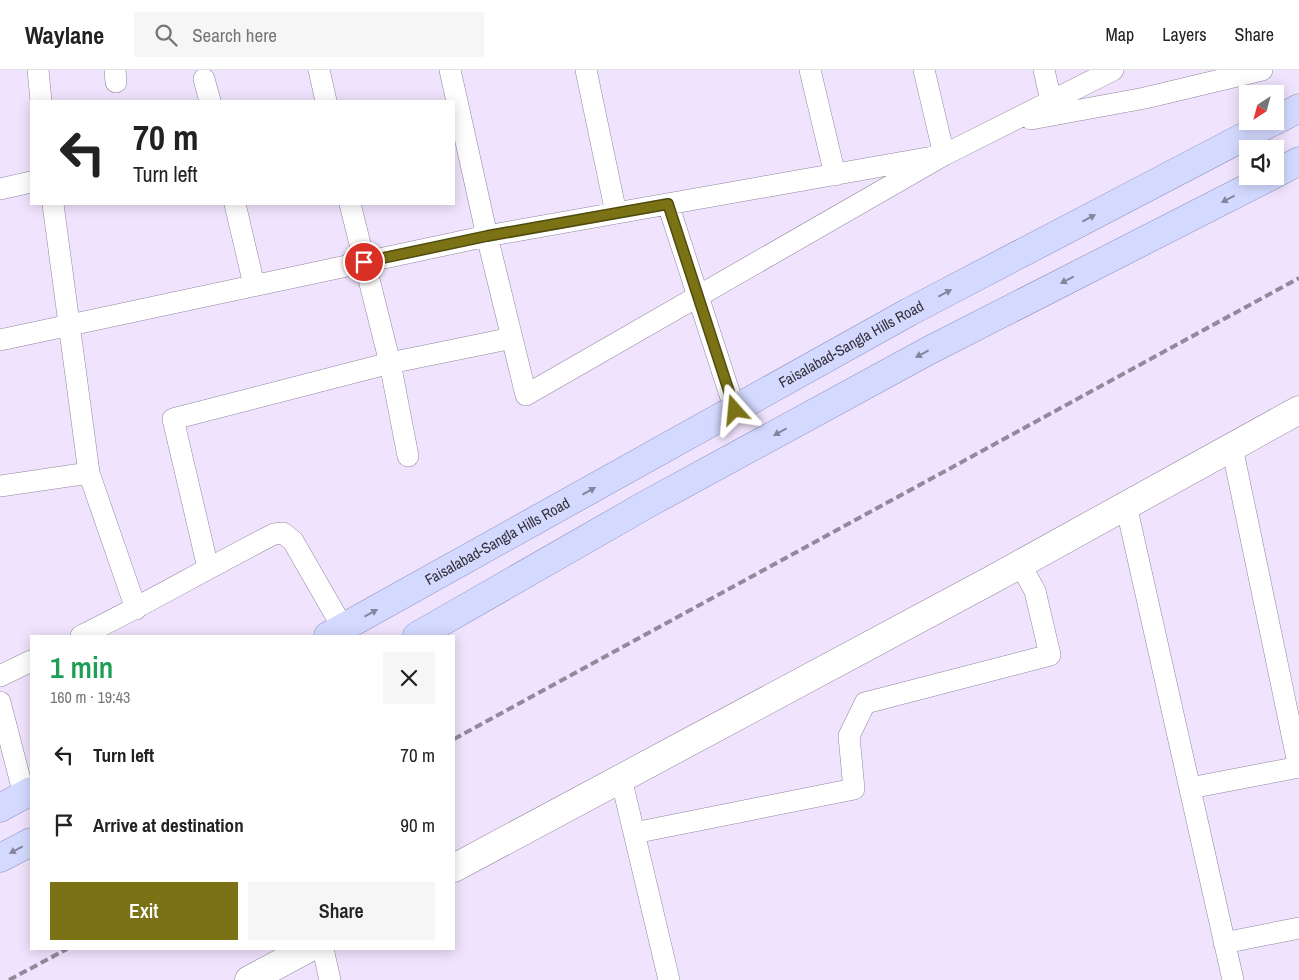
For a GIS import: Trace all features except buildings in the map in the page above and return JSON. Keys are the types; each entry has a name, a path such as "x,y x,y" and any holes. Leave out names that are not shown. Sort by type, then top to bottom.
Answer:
{"main road":[{"name":"Faisalabad-Sangla Hills Road","path":"1284,116 1299,108"},
{"name":"Faisalabad-Sangla Hills Road","path":"335,632 909,312 1258,130"},
{"path":"1284,169 1299,161"},
{"path":"419,635 649,503 928,351 1253,185"},
{"path":"0,808 28,793"},
{"path":"0,858 30,843"}],"street":[{"path":"38,70 41,100"},
{"path":"319,70 326,100"},
{"path":"450,70 487,236 526,395 944,155 1113,70"},
{"path":"586,70 616,213"},
{"path":"810,70 835,175"},
{"path":"924,70 944,155"},
{"path":"1044,70 1051,101"},
{"path":"1006,124 1145,98 1262,70"},
{"path":"204,79 210,100"},
{"path":"0,340 487,236 944,155"},
{"path":"0,189 30,182"},
{"path":"668,204 735,410"},
{"path":"53,205 88,473 136,609"},
{"path":"235,205 254,286"},
{"path":"350,205 390,362 408,456"},
{"path":"208,568 173,419 390,362 512,338"},
{"path":"455,867 1020,564 1299,410"},
{"path":"1190,788 1299,768 1232,446"},
{"path":"0,486 88,473"},
{"path":"1126,505 1233,980"},
{"path":"82,635 136,609 208,568 274,534 283,533 293,541 335,632"},
{"path":"634,833 854,789 849,736 865,703 1050,656 1035,591 1020,564"},
{"path":"0,676 30,661"},
{"path":"0,702 28,793"},
{"path":"621,778 669,980"},
{"path":"1224,942 1299,928"},
{"path":"249,980 304,950"},
{"path":"323,950 330,980"}],"railway":[{"path":"455,738 1299,278"},
{"path":"9,980 65,950"}],"route":[{"path":"364,262 487,236 668,204 735,410"}]}
